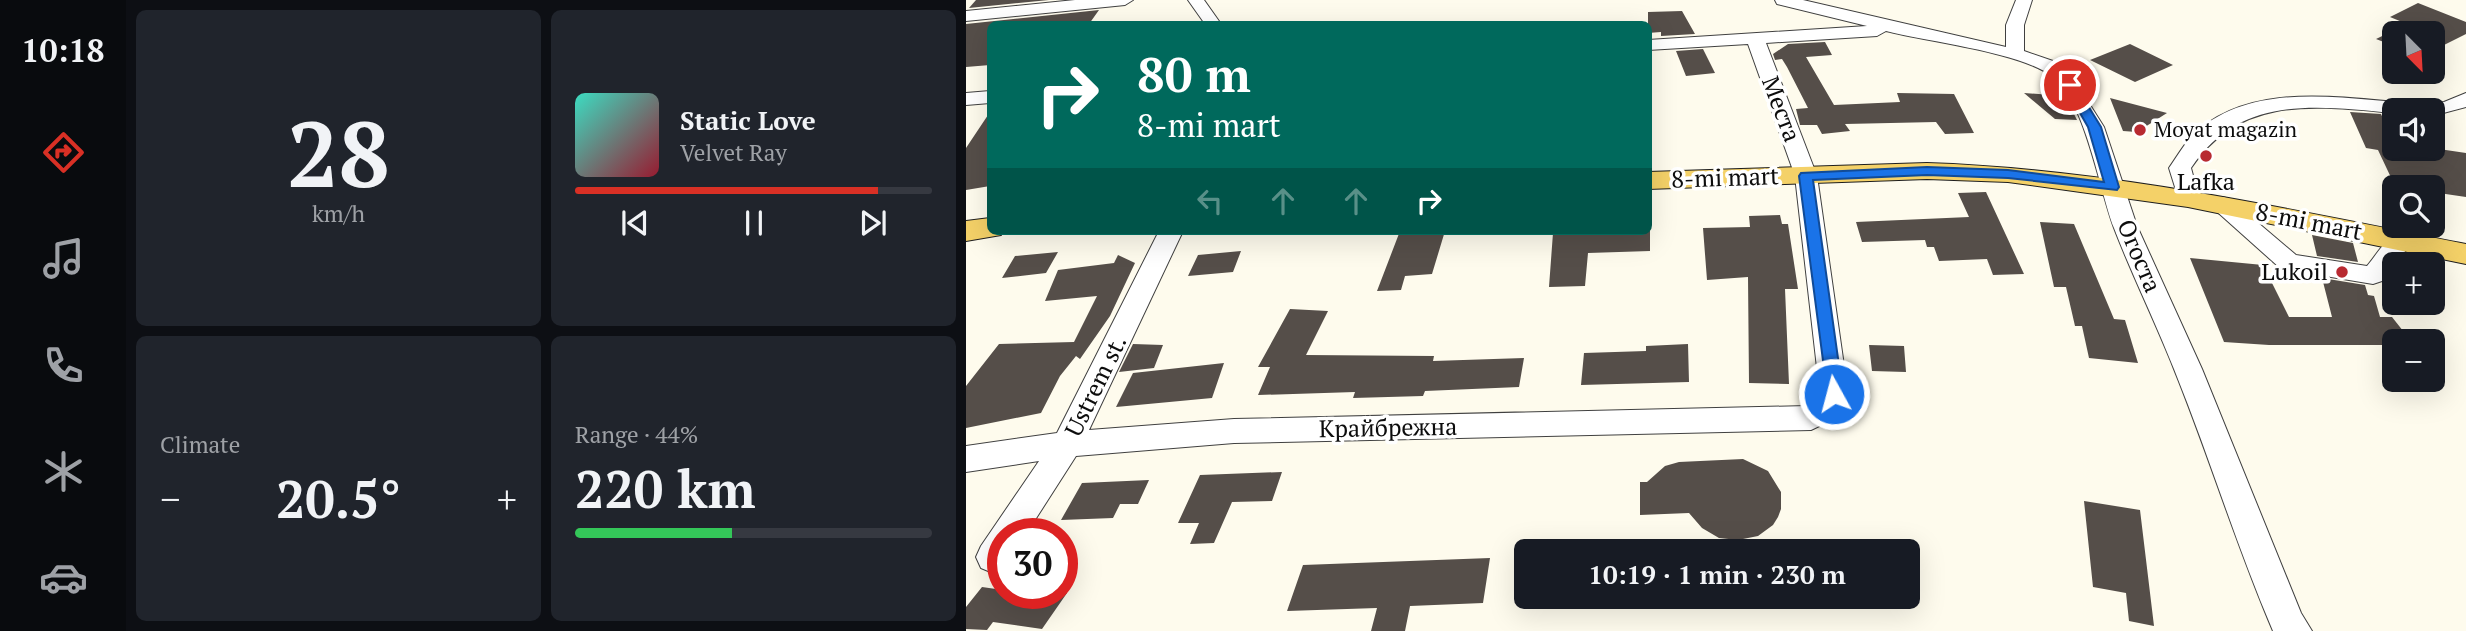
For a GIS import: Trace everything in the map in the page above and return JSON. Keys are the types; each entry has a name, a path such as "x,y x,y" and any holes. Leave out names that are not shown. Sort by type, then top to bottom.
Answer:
{"main road":[{"name":"8-mi mart","path":"1652,181 1927,171 1995,173 2188,198 2466,254"},
{"path":"966,231 987,228"}],"street":[{"path":"966,16 1125,0"},
{"path":"1195,0 1211,21"},
{"name":"Огоста","path":"1783,0 1899,30 2015,54 2046,65 2061,74 2070,85 2094,127 2125,226 2188,369 2288,625 2294,631"},
{"path":"2015,54 2015,26 2024,0"},
{"path":"1652,45 1899,30"},
{"name":"Места","path":"1755,39 1806,176 1834,394 1826,410 1811,418"},
{"path":"966,100 987,97"},
{"path":"2188,198 2180,168 2188,150 2208,133 2239,115 2271,104 2316,101 2435,110 2456,106 2466,99"},
{"path":"2222,205 2290,262 2373,275 2401,240"},
{"name":"Ustrem st.","path":"1018,518 1067,444 1169,235"},
{"name":"Крайбрежна","path":"966,459 1067,444 1234,432 1811,418"}],"building":[{"path":"976,0 1049,0 969,8"},
{"path":"2418,3 2466,22 2466,34 2445,44 2445,21 2400,21 2390,17"},
{"path":"1099,10 1091,21 994,21"},
{"path":"1682,11 1695,34 1661,36 1661,32 1652,33 1652,21 1648,21 1648,12"},
{"path":"987,22 987,65 966,67 966,24"},
{"path":"1825,42 1832,55 1806,57 1834,105 1900,102 1897,93 1954,94 1974,133 1945,134 1936,122 1845,124 1850,131 1822,134 1817,125 1800,125 1796,109 1808,108 1782,59 1775,60 1773,54 1788,44"},
{"path":"2130,44 2173,65 2135,82 2090,60"},
{"path":"1703,49 1715,73 1686,76 1676,51"},
{"path":"2024,93 2065,96 2077,120 2055,119"},
{"path":"2110,98 2167,113 2137,132 2123,131"},
{"path":"2350,112 2382,116 2382,158 2378,150 2366,148"},
{"path":"987,116 987,186 966,190 966,148"},
{"path":"2445,150 2466,153 2466,197 2445,194 2445,175 2390,175 2383,161 2445,161"},
{"path":"1986,192 2024,274 1993,275 1987,259 1939,261 1934,247 1927,247 1925,240 1862,242 1856,222 1969,217 1958,193"},
{"path":"1780,215 1782,224 1788,224 1798,289 1785,289 1789,384 1749,383 1748,277 1707,280 1703,228 1750,227 1749,216"},
{"path":"2040,222 2074,224 2114,319 2125,320 2138,363 2089,358 2082,326 2075,326 2066,287 2054,287"},
{"path":"1398,235 1444,235 1432,274 1405,276 1401,290 1377,291"},
{"path":"1553,235 1650,235 1650,251 1588,253 1585,286 1549,287"},
{"path":"2312,235 2353,243 2358,262 2317,256"},
{"path":"1241,251 1233,272 1188,276 1198,255"},
{"path":"1058,252 1046,273 1002,278 1015,256"},
{"path":"1118,255 1135,263 1110,316 1080,359 1076,356 1060,376 1041,413 966,428 966,386 999,344 1074,342 1097,296 1045,301 1058,270 1114,263"},
{"path":"2190,258 2263,265 2289,317 2332,317 2322,278 2365,285 2368,295 2374,296 2380,317 2392,317 2402,329 2382,329 2382,345 2269,345 2224,342"},
{"path":"1290,309 1328,311 1306,355 1434,356 1433,361 1524,358 1519,387 1425,391 1423,396 1353,398 1355,392 1258,395 1270,367 1258,367"},
{"path":"1133,344 1163,345 1154,368 1119,372"},
{"path":"1688,344 1689,382 1581,385 1584,353 1646,351 1646,346"},
{"path":"1869,345 1904,346 1906,372 1872,371"},
{"path":"1224,363 1212,398 1116,407 1133,373"},
{"path":"1743,459 1768,471 1781,492 1778,517 1773,525 1758,536 1728,539 1719,538 1702,528 1689,513 1640,515 1640,482 1647,482 1665,466 1679,462"},
{"path":"1282,472 1272,501 1232,502 1214,543 1190,544 1199,523 1178,523 1200,475"},
{"path":"1149,480 1138,504 1120,504 1113,518 1062,518 1082,483"},
{"path":"2084,501 2140,510 2154,626 2129,621 2126,593 2093,587"},
{"path":"1490,558 1483,603 1410,606 1405,631 1371,631 1377,608 1287,611 1303,565"},
{"path":"982,587 987,588 987,609 1056,609 1042,629 993,622 987,630 966,629 966,607"}],"place":[{"name":"Moyat magazin","path":"2140,130"},
{"name":"Lafka","path":"2206,156"},
{"name":"Lukoil","path":"2342,272"}],"route":[{"path":"1834,394 1806,176 1927,171 2008,174 2112,187 2094,127 2070,85"}]}
